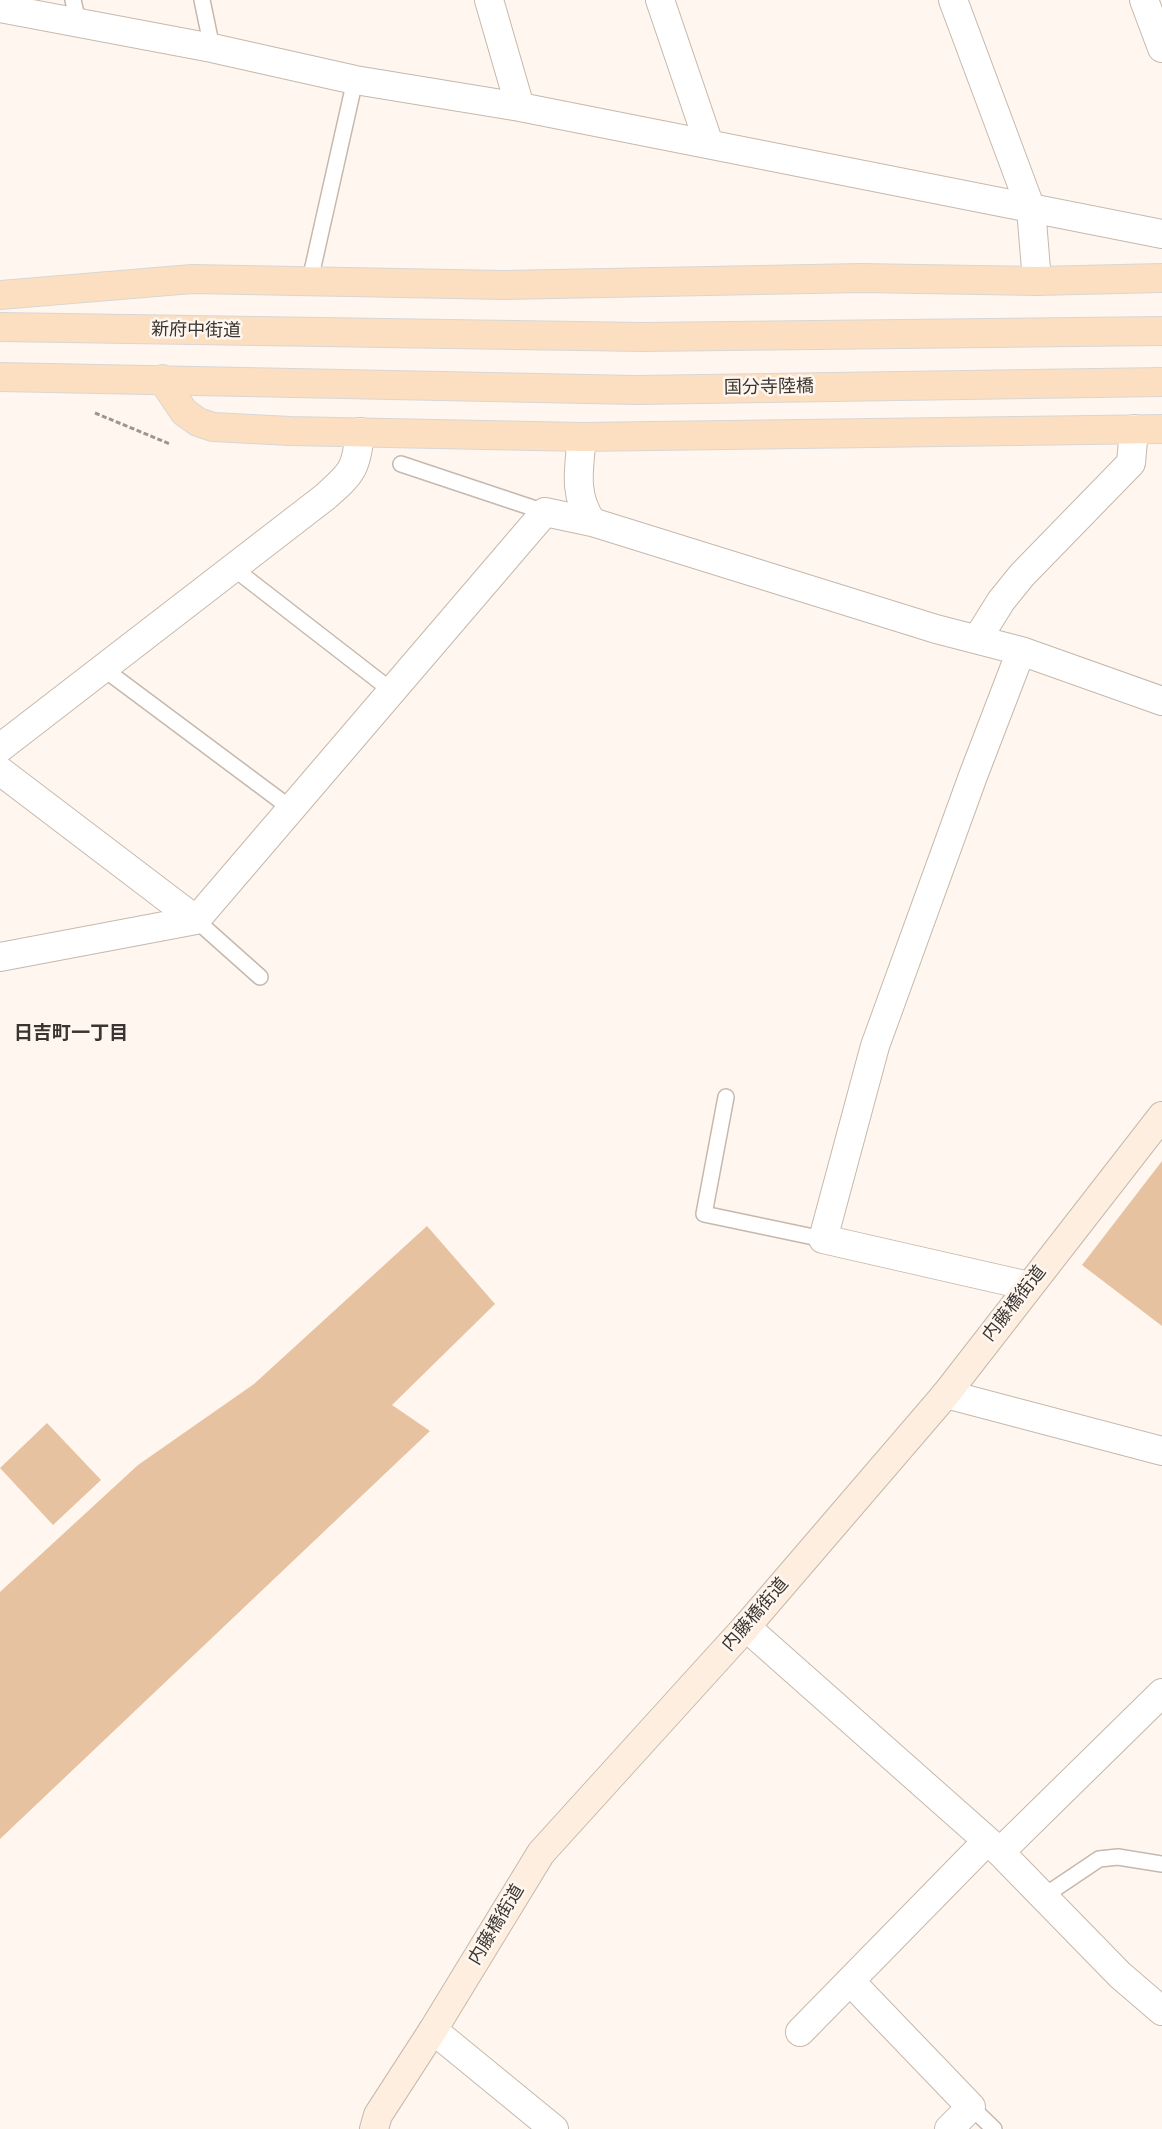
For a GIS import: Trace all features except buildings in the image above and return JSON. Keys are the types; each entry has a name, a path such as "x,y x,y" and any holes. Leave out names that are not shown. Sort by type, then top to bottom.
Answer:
{"main road":[{"path":"0,295 192,279 504,285 861,278 1037,281 1162,278"},
{"name":"新府中街道","path":"0,327 652,337 1162,331"},
{"path":"0,377 162,379 184,412 198,422 213,428 582,437 1162,429"},
{"name":"国分寺陸橋","path":"162,379 636,390 1162,382"}],"street":[{"path":"489,0 520,108"},
{"path":"660,0 709,144"},
{"path":"953,0 1031,209 1037,281"},
{"path":"1144,0 1162,48"},
{"path":"0,8 76,11 212,48 355,80 520,108 709,144 1162,234"},
{"path":"978,638 1001,601 1022,576 1132,463 1134,429"},
{"path":"0,748 325,497 350,474 358,453 360,432"},
{"path":"582,437 579,495 584,510 592,522"},
{"path":"0,957 196,920 293,810 545,512 592,522 936,629 978,638 1021,651 1162,701"},
{"path":"1021,651 973,776 875,1046 823,1239 1029,1286"},
{"path":"0,771 196,920"},
{"name":"内藤橋街道","path":"374,2129 378,2115 433,2030 541,1854 746,1627 946,1394 1162,1116"},
{"path":"946,1394 1162,1451"},
{"path":"746,1627 993,1847 1044,1896 1120,1975 1162,2011"},
{"path":"800,2032 850,1981 993,1847 1162,1693"},
{"path":"850,1981 971,2107 949,2129"},
{"path":"433,2030 554,2129"}],"lane":[{"path":"202,0 212,48"},
{"path":"310,280 355,80"},
{"path":"401,464 545,512"},
{"path":"232,567 392,691"},
{"path":"104,669 293,810"},
{"path":"196,920 260,977"},
{"path":"726,1097 704,1214 823,1239"},
{"path":"1044,1896 1099,1859 1118,1857 1162,1864"},
{"path":"971,2107 994,2129"}],"shaded area":[{"path":"1162,1161 1162,1326 1082,1265"},
{"path":"427,1226 495,1304 392,1405 430,1431 0,1839 0,1592 138,1465 254,1384"},
{"path":"47,1423 101,1480 53,1525 0,1468"}],"district":[{"name":"日吉町一丁目","path":"71,1034"}]}
